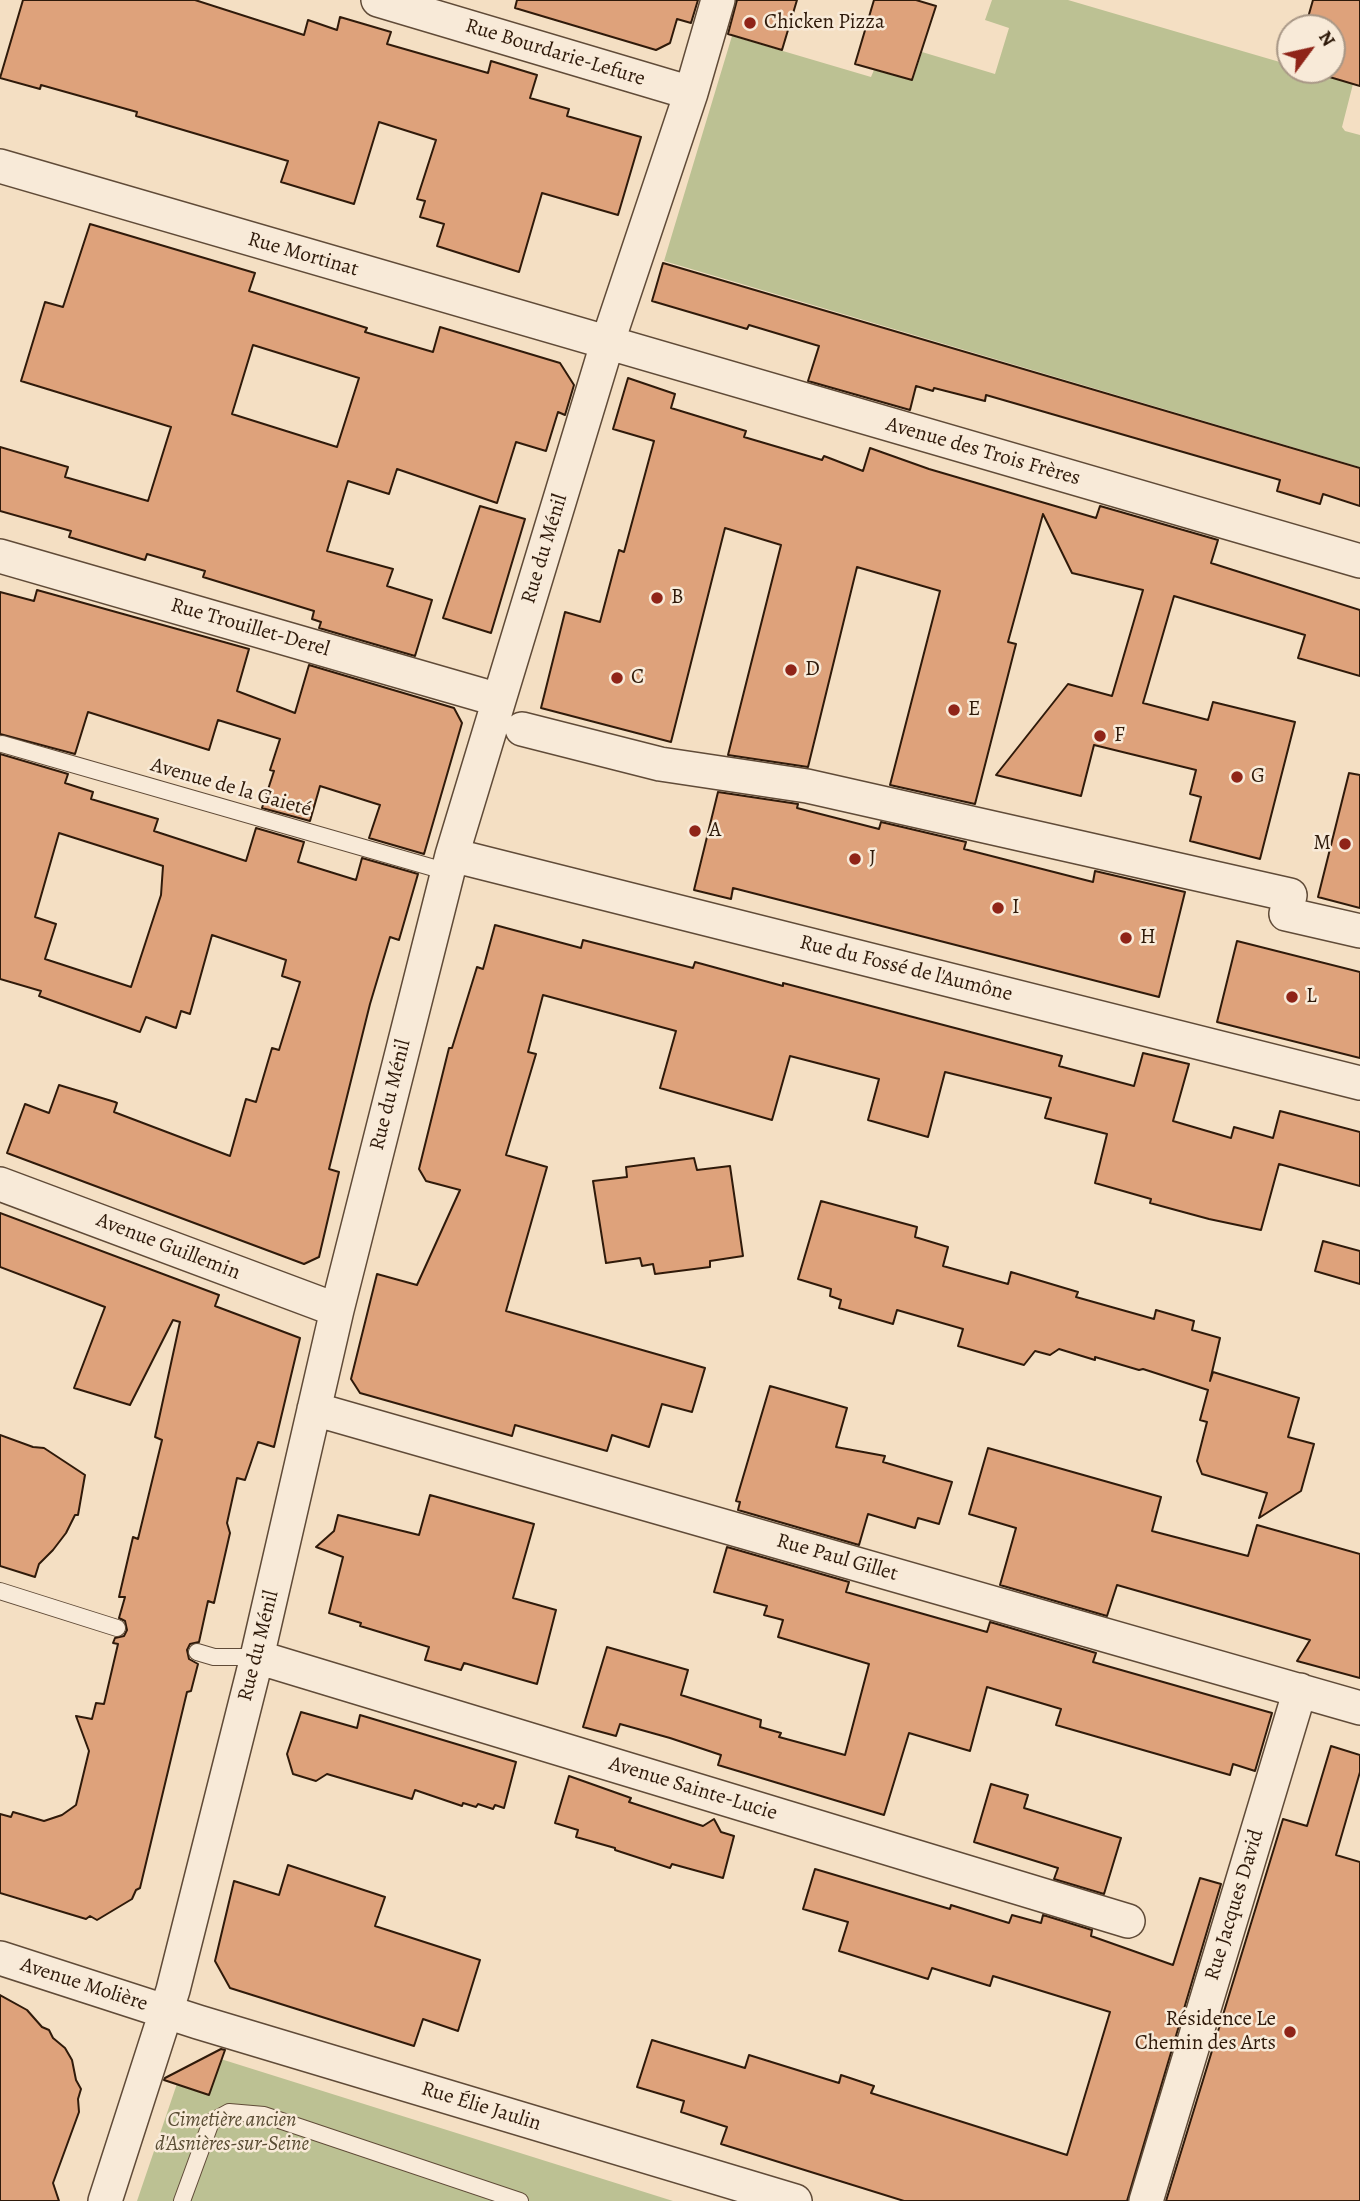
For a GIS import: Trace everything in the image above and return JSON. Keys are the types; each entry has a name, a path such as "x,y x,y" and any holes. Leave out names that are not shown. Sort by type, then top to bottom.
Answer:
{"street":[{"name":"Rue Bourdarie-Lefure","path":"378,0 691,93"},
{"name":"Rue du Ménil","path":"105,2201 167,2012 257,1657 337,1310 450,864 607,344 691,93 718,0"},
{"name":"Rue Mortinat","path":"0,166 607,344"},
{"name":"Avenue des Trois Frères","path":"607,344 1360,561"},
{"name":"Rue Trouillet-Derel","path":"0,556 499,700"},
{"path":"522,729 660,764 807,786 1290,895 1286,914 1360,931"},
{"name":"Rue du Fossé de l'Aumône","path":"450,864 1360,1083"},
{"name":"Avenue Guillemin","path":"0,1184 337,1310"},
{"name":"Rue Paul Gillet","path":"314,1409 1360,1707"},
{"name":"Avenue Sainte-Lucie","path":"257,1657 1128,1921"},
{"name":"Rue Jacques David","path":"1146,2201 1300,1690"},
{"name":"Avenue Molière","path":"0,1958 167,2012"},
{"name":"Rue Élie Jaulin","path":"167,2012 795,2201"}],"lane":[{"name":"Avenue de la Gaieté","path":"2,744 450,864"},
{"path":"0,1591 117,1628"},
{"path":"197,1652 214,1657 257,1657"},
{"path":"182,2201 211,2122 229,2112 264,2115 520,2201"}],"green space":[{"path":"992,0 1068,0 1276,61 1276,84 1353,84 1342,127 1345,131 1360,135 1360,467 664,261 732,36 871,77 874,70 913,80 922,52 995,74 1009,28 985,20"},
{"name":"Cimetière ancien d'Asnières-sur-Seine","path":"208,2055 673,2201 137,2201 182,2069"}],"building":[{"path":"23,0 195,0 304,35 308,20 337,30 340,17 391,32 387,44 488,73 491,61 537,75 530,98 569,109 567,116 641,137 618,215 542,193 519,272 437,246 444,224 420,217 425,201 417,199 436,140 379,122 354,204 281,182 288,161 136,116 137,112 41,85 40,89 0,78"},
{"path":"517,0 698,0 691,23 677,19 670,43 656,50 515,8"},
{"path":"737,0 797,0 782,50 728,34"},
{"path":"874,0 916,0 936,6 912,80 855,64"},
{"path":"1313,0 1360,0 1360,86 1346,82 1346,14 1309,14"},
{"path":"90,224 255,273 249,291 367,328 365,332 433,352 440,327 560,363 574,385 565,415 558,412 546,451 516,442 497,503 397,469 389,494 348,481 327,551 393,569 387,586 432,600 415,656 319,628 321,622 312,619 314,611 203,577 205,571 147,554 145,560 69,537 71,531 0,511 0,447 68,467 65,477 148,501 171,427 21,381 45,302 63,307","holes":["253,345 359,378 337,447 232,414"]},
{"path":"663,263 1360,468 1360,506 1323,494 1320,504 1277,491 1280,480 986,395 985,401 916,386 910,410 808,381 819,346 749,325 747,329 652,301"},
{"path":"628,378 675,394 671,408 746,431 744,437 822,460 824,456 863,471 870,448 929,469 1096,518 1100,506 1218,540 1211,563 1360,610 1360,676 1298,658 1305,635 1174,596 1143,703 1208,720 1213,702 1295,722 1260,859 1190,841 1201,797 1190,794 1196,770 1094,745 1081,796 996,775 1068,684 1112,696 1143,590 1072,573 1043,514 1008,642 1016,644 975,804 890,785 940,591 857,567 808,767 728,755 781,545 725,528 671,742 541,708 565,612 600,622 619,550 624,552 654,441 613,429"},
{"path":"480,506 525,519 491,633 443,618"},
{"path":"37,590 249,649 237,691 295,713 309,665 454,708 462,723 424,854 369,838 380,805 320,786 310,821 262,808 274,771 270,770 280,739 218,720 209,750 88,712 75,754 0,734 0,592 34,601"},
{"path":"0,754 68,774 65,783 93,792 91,799 158,819 154,831 246,861 256,828 304,842 298,862 356,880 362,858 418,874 399,940 390,937 370,1004 329,1169 339,1172 319,1257 304,1264 7,1153 25,1104 49,1113 59,1085 115,1102 114,1112 230,1156 246,1099 256,1102 272,1048 279,1050 300,982 282,976 286,960 212,935 190,1014 181,1011 176,1028 146,1017 140,1032 39,996 41,991 0,979","holes":["59,833 163,866 161,895 131,987 45,959 56,924 35,917"]},
{"name":"M","path":"1349,773 1360,775 1360,908 1318,897"},
{"path":"718,792 798,804 797,808 879,829 881,822 966,842 964,849 1093,882 1095,871 1185,892 1159,997 733,888 731,899 694,890"},
{"path":"495,925 581,948 583,940 693,968 695,962 783,986 783,983 1062,1056 1059,1066 1134,1086 1143,1053 1189,1064 1173,1121 1231,1138 1234,1127 1273,1138 1280,1111 1360,1132 1360,1186 1279,1164 1261,1230 1150,1203 1151,1199 1095,1183 1107,1134 1045,1118 1051,1098 945,1072 928,1137 868,1120 879,1079 790,1056 772,1120 660,1088 676,1031 543,995 528,1052 536,1054 506,1155 547,1167 506,1311 705,1368 692,1412 662,1404 649,1447 612,1435 607,1451 515,1425 512,1436 360,1393 351,1379 377,1274 417,1285 460,1190 426,1181 419,1169 449,1048 452,1048 477,967 483,969"},
{"name":"L","path":"1237,941 1360,972 1360,1058 1217,1022"},
{"path":"694,1158 697,1170 730,1166 743,1256 710,1261 710,1267 655,1274 653,1264 642,1266 640,1258 606,1263 593,1181 627,1177 626,1167"},
{"path":"821,1201 917,1227 915,1237 948,1247 943,1266 1008,1284 1011,1272 1078,1292 1076,1297 1154,1319 1156,1310 1194,1321 1192,1330 1220,1338 1210,1381 1213,1372 1299,1398 1288,1437 1314,1444 1301,1491 1259,1518 1267,1493 1202,1474 1197,1461 1207,1422 1200,1420 1208,1390 1143,1369 1095,1357 1095,1360 1059,1349 1050,1355 1035,1351 1024,1365 958,1346 963,1329 897,1310 893,1324 839,1308 841,1300 830,1296 831,1289 798,1279"},
{"path":"0,1213 219,1295 215,1306 300,1338 274,1447 258,1442 245,1480 237,1478 227,1523 230,1533 214,1603 208,1601 199,1642 190,1644 187,1650 189,1659 198,1664 191,1691 187,1692 140,1888 132,1899 97,1920 0,1893 0,1814 11,1817 13,1812 44,1821 62,1815 76,1805 89,1751 76,1716 92,1719 96,1703 104,1704 118,1644 113,1643 115,1638 124,1636 127,1630 125,1621 119,1618 125,1597 119,1597 133,1537 138,1539 162,1440 155,1437 180,1322 173,1320 130,1405 74,1388 105,1307 0,1267"},
{"path":"1323,1241 1360,1251 1360,1284 1315,1271"},
{"path":"770,1386 847,1408 836,1447 885,1456 883,1462 952,1482 939,1524 918,1518 915,1528 868,1514 859,1545 738,1510 740,1502 736,1501"},
{"path":"0,1435 33,1447 44,1448 85,1475 78,1515 75,1515 66,1533 39,1564 35,1577 0,1566"},
{"path":"988,1448 1161,1497 1152,1531 1248,1556 1257,1525 1360,1554 1360,1678 1297,1661 1310,1640 1117,1585 1107,1616 1000,1585 1016,1528 969,1514"},
{"path":"430,1495 534,1524 513,1598 556,1610 537,1684 464,1663 461,1670 425,1660 429,1647 360,1626 361,1623 329,1613 343,1557 316,1547 334,1531 338,1515 419,1535"},
{"path":"727,1547 849,1582 846,1592 987,1632 990,1622 1096,1653 1093,1662 1272,1713 1255,1771 1233,1764 1230,1775 1056,1725 1061,1709 987,1687 970,1751 909,1733 884,1815 718,1765 721,1755 670,1738 620,1724 616,1736 583,1727 607,1647 688,1670 681,1695 761,1720 760,1727 781,1733 779,1737 845,1755 869,1664 778,1637 783,1620 764,1615 767,1606 714,1592"},
{"path":"301,1712 357,1728 360,1715 516,1762 504,1808 495,1805 493,1809 478,1804 476,1807 463,1803 462,1806 415,1790 412,1799 327,1774 316,1781 293,1774 287,1754"},
{"name":"Résidence Le Chemin des Arts","path":"1331,1746 1360,1755 1360,1772 1336,1855 1360,1862 1360,2201 1166,2201 1283,1819 1307,1826"},
{"path":"569,1776 631,1798 629,1802 703,1826 714,1819 721,1832 734,1836 723,1878 672,1864 670,1868 576,1837 578,1830 555,1823"},
{"path":"991,1784 1028,1795 1024,1808 1121,1838 1104,1894 1054,1879 1058,1868 974,1842"},
{"path":"288,1865 385,1897 375,1926 480,1960 458,2031 423,2019 414,2046 230,1988 215,1961 234,1881 279,1895"},
{"path":"815,1869 950,1909 951,1905 1009,1923 1012,1915 1041,1923 1043,1915 1092,1930 1091,1936 1173,1965 1200,1878 1221,1884 1127,2201 904,2201 721,2144 727,2127 681,2112 684,2101 637,2087 652,2040 745,2068 749,2055 839,2083 841,2075 874,2086 871,2093 1067,2155 1110,2012 993,1976 990,1986 932,1968 928,1979 839,1951 848,1922 803,1909"},
{"path":"0,1995 27,2010 65,2048 72,2060 76,2080 81,2089 78,2099 79,2112 53,2183 59,2201 0,2201"},
{"path":"221,2049 225,2050 209,2095 164,2080 165,2078"}],"place":[{"name":"Chicken Pizza","path":"750,23"},
{"name":"B","path":"657,598"},
{"name":"D","path":"791,670"},
{"name":"C","path":"617,678"},
{"name":"E","path":"954,710"},
{"name":"F","path":"1100,736"},
{"name":"G","path":"1237,777"},
{"name":"A","path":"695,831"},
{"name":"M","path":"1345,844"},
{"name":"J","path":"855,859"},
{"name":"I","path":"998,908"},
{"name":"H","path":"1126,938"},
{"name":"L","path":"1292,997"},
{"name":"Résidence Le Chemin des Arts","path":"1290,2032"}]}
